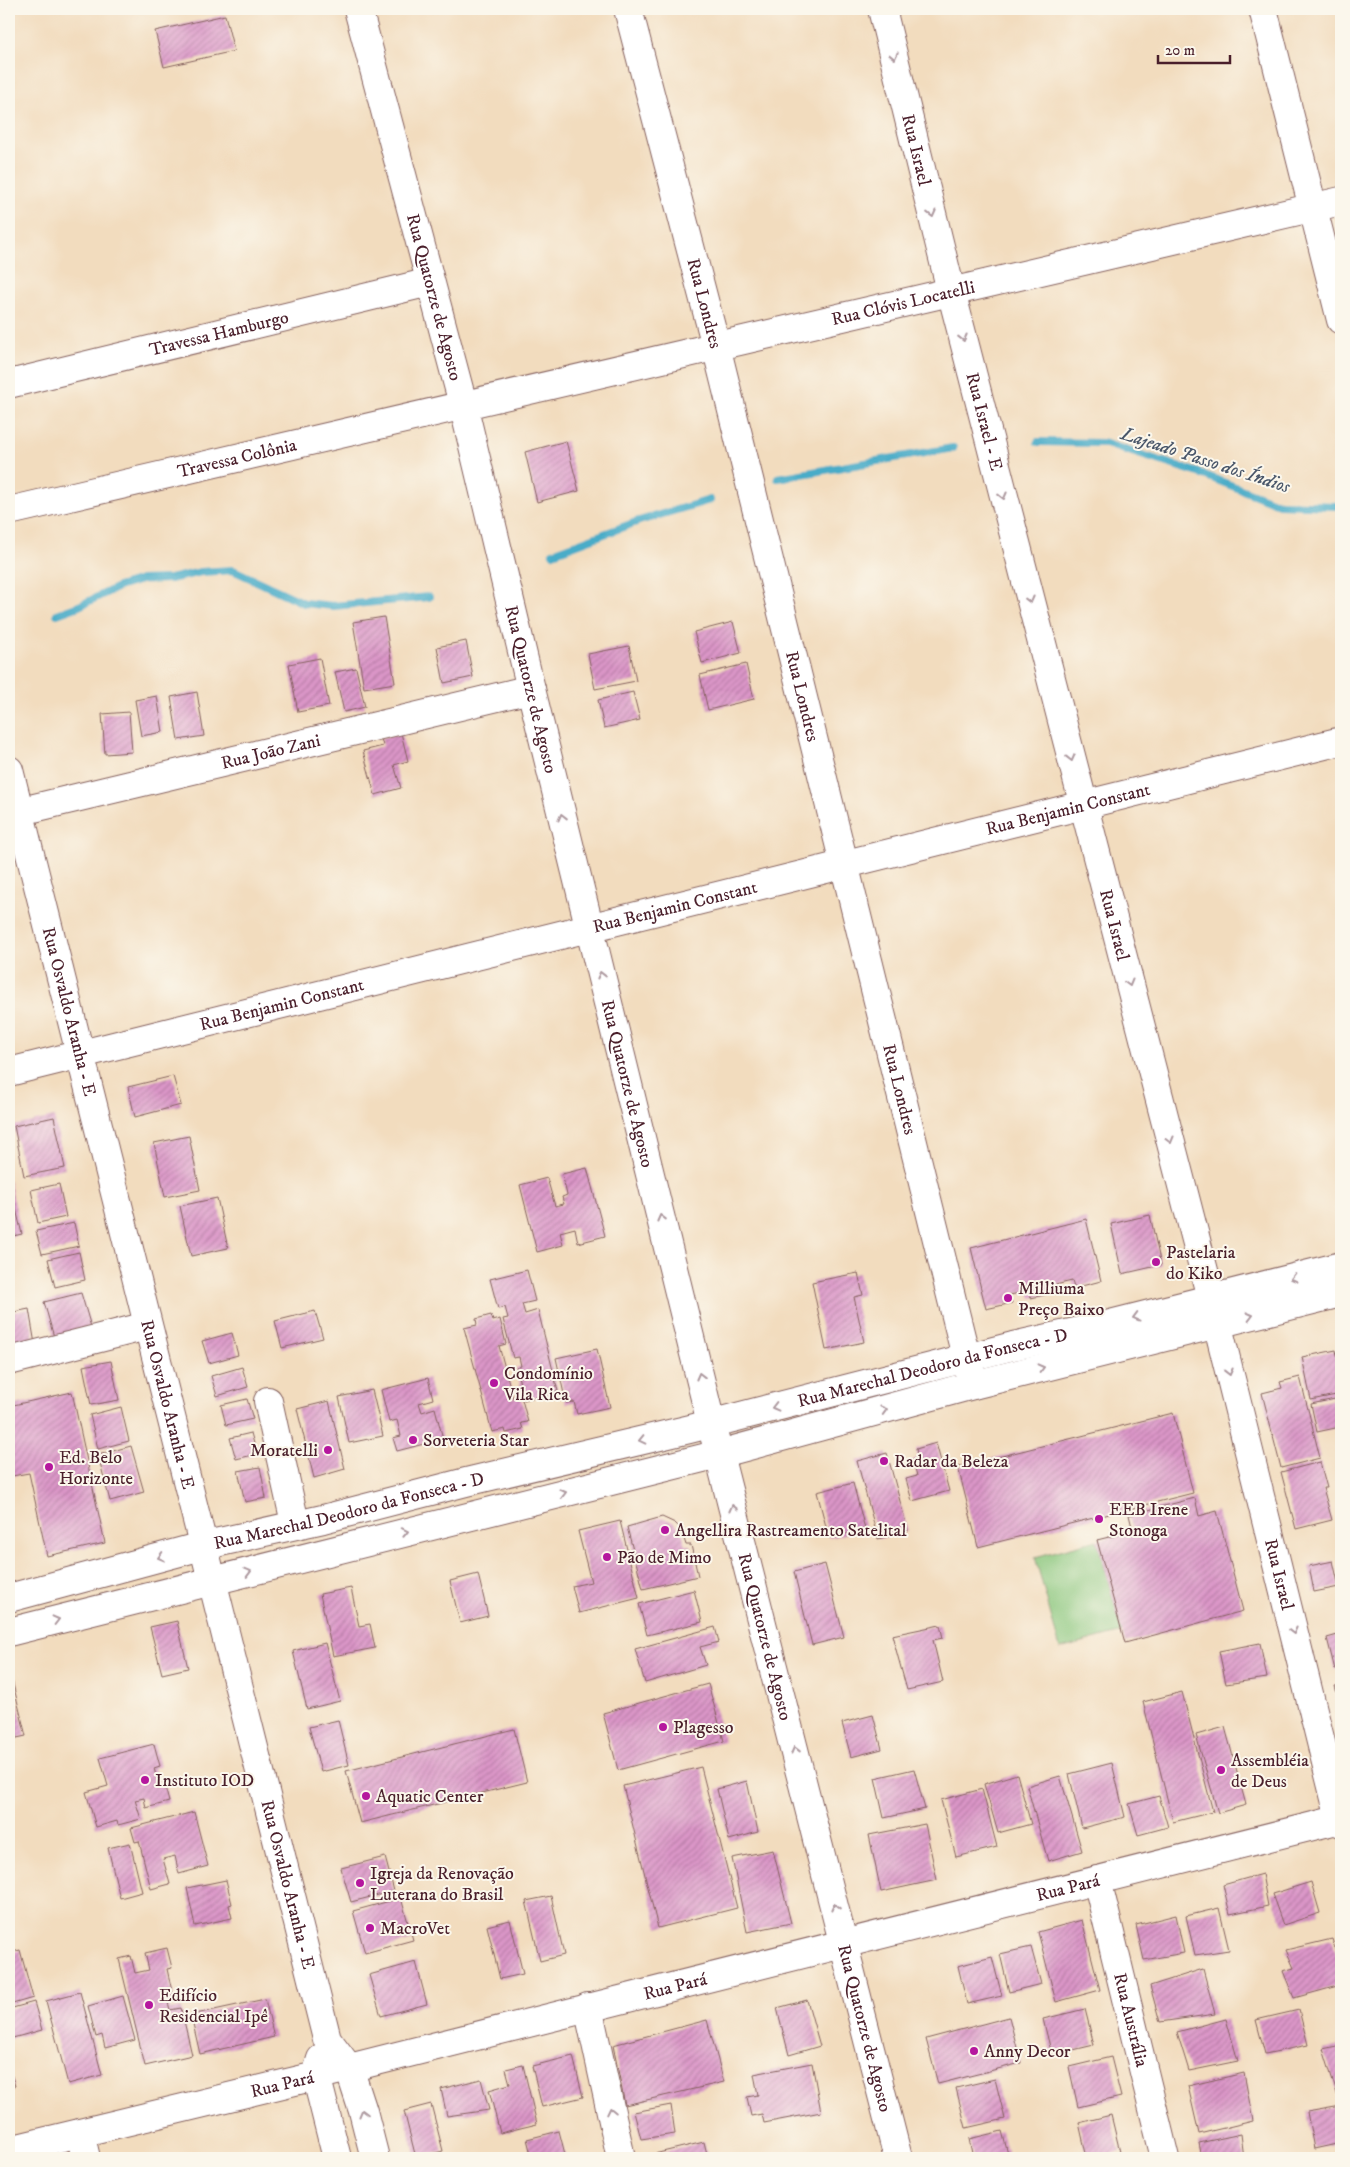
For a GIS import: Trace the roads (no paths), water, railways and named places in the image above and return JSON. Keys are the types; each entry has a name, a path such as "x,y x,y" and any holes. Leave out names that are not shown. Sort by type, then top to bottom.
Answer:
{"street":[{"name":"Rua Quatorze de Agosto","path":"358,9 463,404 710,1423 727,1452 844,1943 898,2158"},
{"name":"Rua Londres","path":"628,9 716,346 973,1385"},
{"name":"Rua Israel","path":"882,9 951,291"},
{"path":"1263,9 1341,320"},
{"name":"Rua Clóvis Locatelli","path":"463,404 1341,201"},
{"name":"Travessa Hamburgo","path":"9,384 430,282"},
{"name":"Rua Israel - E","path":"951,291 1018,553"},
{"name":"Travessa Colônia","path":"9,511 463,404"},
{"name":"Rua Israel","path":"1018,553 1211,1298"},
{"name":"Rua João Zani","path":"14,812 531,689"},
{"name":"Rua Benjamin Constant","path":"9,1072 1341,742"},
{"name":"Rua Osvaldo Aranha - E","path":"9,770 14,812 80,1055 327,2038 350,2068"},
{"name":"Rua Marechal Deodoro da Fonseca - D","path":"9,1632 727,1452 858,1417 973,1385 1101,1340 1211,1298 1341,1266"},
{"name":"Rua Marechal Deodoro da Fonseca - D","path":"9,1598 202,1546 247,1537 295,1523 322,1519 966,1358 1217,1324 1341,1293"},
{"path":"1211,1298 1217,1324"},
{"name":"Rua Israel","path":"1217,1324 1341,1821"},
{"path":"9,1361 147,1326"},
{"path":"850,1388 858,1417"},
{"path":"268,1400 295,1523"},
{"path":"466,1482 474,1515"},
{"name":"Rua Pará","path":"9,2150 83,2146 316,2076 1097,1880 1341,1821"},
{"name":"Rua Austrália","path":"1097,1880 1166,2158"},
{"path":"588,2007 621,2158"},
{"path":"327,2038 316,2076 337,2158"},
{"path":"350,2068 375,2158"}],"waterway":[{"name":"Lajeado Passo dos Índios","path":"1038,442 1103,443 1199,473 1279,504 1336,506"},
{"name":"Lajeado Passo dos Índios","path":"778,478 953,448"},
{"name":"Lajeado Passo dos Índios","path":"553,553 639,521 710,500"},
{"name":"Lajeado Passo dos Índios","path":"57,614 79,606 118,587 141,580 170,579 201,572 233,570 304,603 333,606 429,597"}],"place":[{"name":"Pastelaria do Kiko","path":"1156,1262"},
{"name":"Milliuma Preço Baixo","path":"1008,1298"},
{"name":"Condomínio Vila Rica","path":"494,1383"},
{"name":"Sorveteria Star","path":"413,1440"},
{"name":"Moratelli","path":"328,1450"},
{"name":"Radar da Beleza","path":"884,1461"},
{"name":"Ed. Belo Horizonte","path":"49,1467"},
{"name":"EEB Irene Stonoga","path":"1099,1519"},
{"name":"Angellira Rastreamento Satelital","path":"665,1530"},
{"name":"Pão de Mimo","path":"607,1557"},
{"name":"Plagesso","path":"663,1727"},
{"name":"Assembléia de Deus","path":"1221,1770"},
{"name":"Instituto IOD","path":"145,1780"},
{"name":"Aquatic Center","path":"366,1796"},
{"name":"Igreja da Renovação Luterana do Brasil","path":"360,1883"},
{"name":"MacroVet","path":"370,1928"},
{"name":"Edifício Residencial Ipê","path":"149,2005"},
{"name":"Anny Decor","path":"974,2051"}]}
